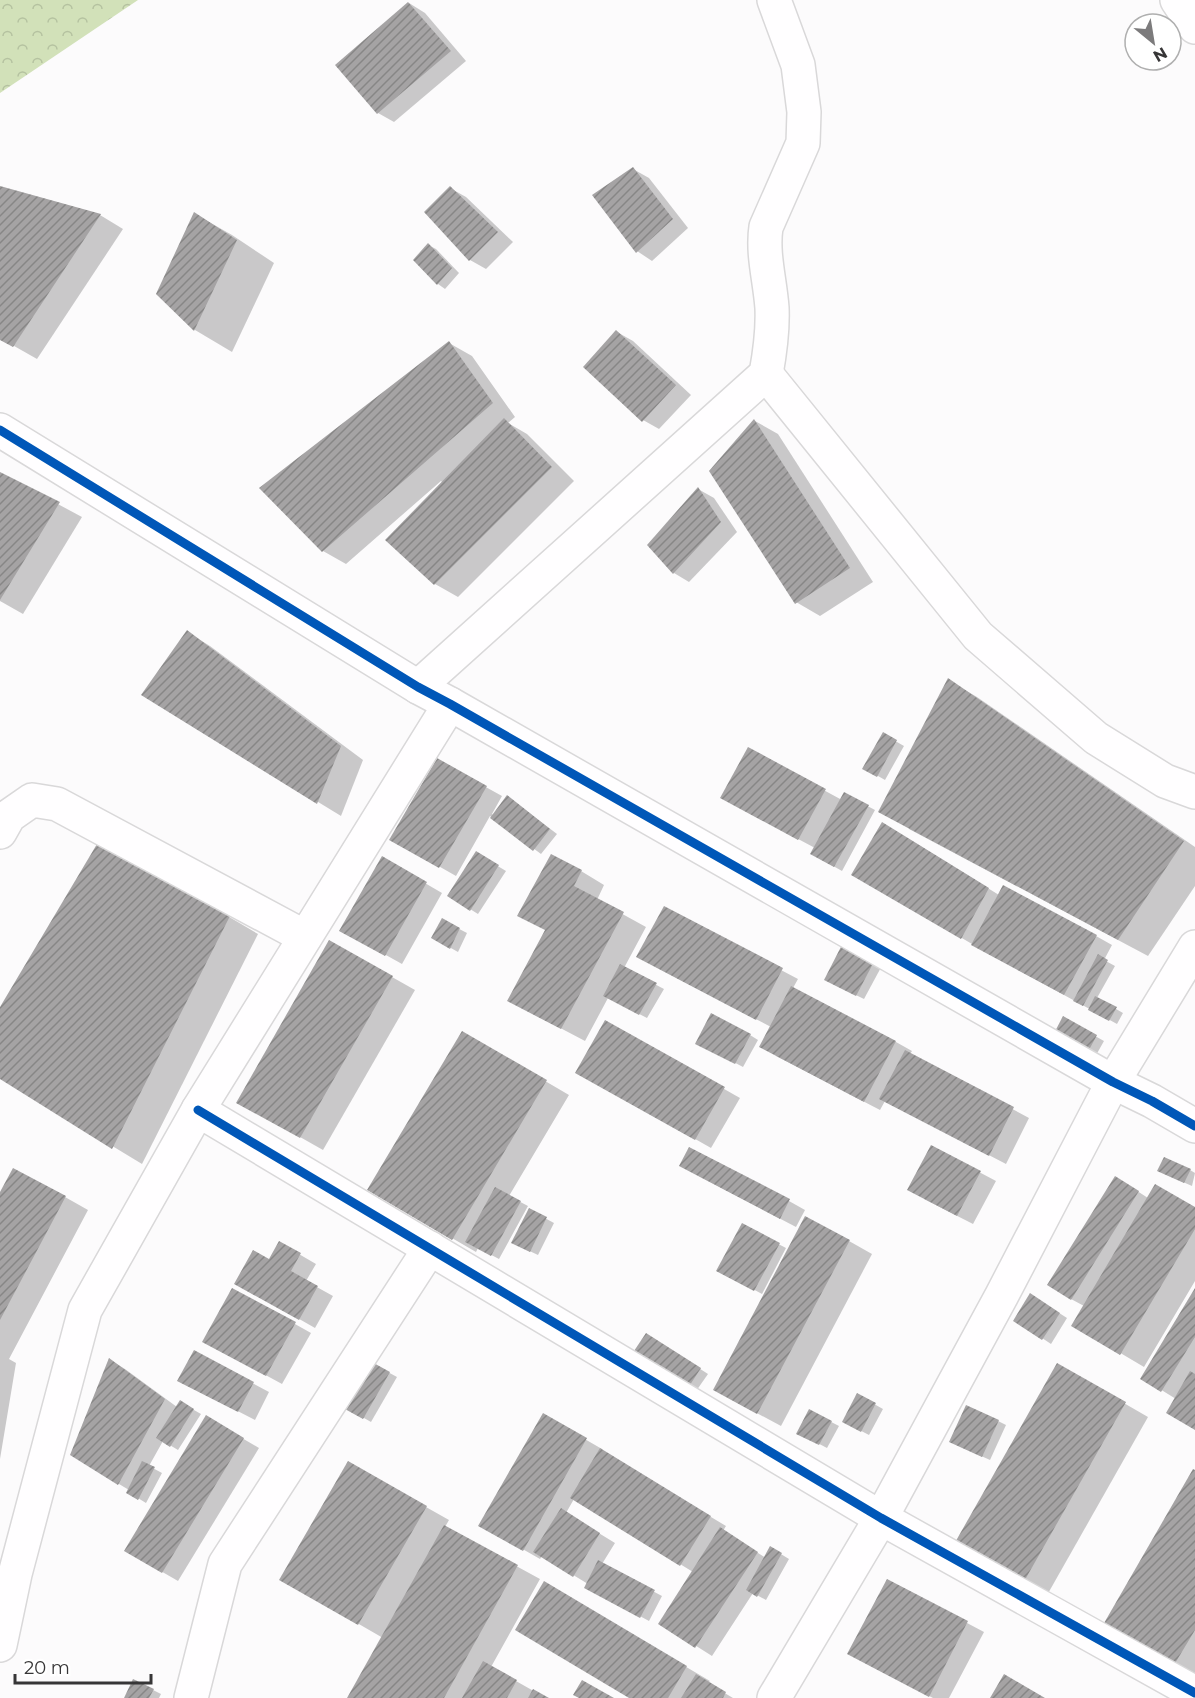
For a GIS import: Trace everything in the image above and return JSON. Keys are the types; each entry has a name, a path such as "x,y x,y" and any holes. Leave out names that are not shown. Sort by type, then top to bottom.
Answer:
{"street":[{"path":"418,687 766,374 772,332 772,305 764,241 766,227 803,143 804,112 798,64 774,0"},
{"path":"1177,0 1195,27"},
{"path":"766,374 978,636 1096,738 1165,781 1195,792"},
{"path":"0,430 418,687 1113,1083 1152,1101 1195,1126"},
{"path":"0,1645 15,1574 85,1310 198,1110 450,704"},
{"path":"0,832 9,816 32,800 57,804 305,937"},
{"path":"774,1698 881,1518 1002,1296 1113,1083 1195,947"},
{"path":"198,1110 881,1518 1195,1694"},
{"path":"191,1698 225,1564 430,1248"}],"green space":[{"path":"0,0 138,0 0,93"}],"building":[{"path":"408,2 451,51 377,114 335,65"},
{"path":"633,167 673,219 636,253 592,195"},
{"path":"0,186 101,214 13,347 0,340"},
{"path":"450,186 498,232 469,261 424,212"},
{"path":"194,212 237,240 194,331 156,294"},
{"path":"428,243 452,268 437,285 413,260"},
{"path":"616,330 676,385 642,422 583,367"},
{"path":"449,341 493,403 322,552 259,488"},
{"path":"504,418 552,467 434,585 385,540"},
{"path":"754,419 850,568 795,604 709,471"},
{"path":"0,472 60,502 0,600"},
{"path":"698,487 721,522 673,574 647,545"},
{"path":"187,630 341,746 317,804 141,695"},
{"path":"948,678 1184,841 1118,940 878,812"},
{"path":"883,732 897,740 877,777 862,769"},
{"path":"748,747 826,789 798,840 720,798"},
{"path":"437,758 487,786 439,868 389,840"},
{"path":"844,792 869,805 834,867 810,854"},
{"path":"507,795 550,829 533,851 490,818"},
{"path":"882,822 989,888 961,939 851,875"},
{"path":"100,839 230,916 112,1149 0,1079 0,1007"},
{"path":"476,851 499,865 470,911 447,896"},
{"path":"551,854 582,870 574,886 624,912 561,1029 507,1001 545,930 517,916"},
{"path":"382,856 427,882 385,956 339,931"},
{"path":"1003,885 1097,935 1064,995 971,945"},
{"path":"664,906 783,968 756,1020 636,957"},
{"path":"442,918 460,928 450,949 431,938"},
{"path":"846,937 878,954 856,996 824,980"},
{"path":"329,940 393,976 300,1138 236,1103"},
{"path":"1098,954 1108,960 1083,1006 1073,1001"},
{"path":"620,964 657,983 639,1015 603,996"},
{"path":"791,986 896,1041 864,1102 759,1047"},
{"path":"1095,996 1117,1007 1109,1021 1088,1010"},
{"path":"711,1013 751,1034 735,1064 695,1044"},
{"path":"1063,1016 1097,1035 1083,1061 1049,1043"},
{"path":"605,1020 725,1087 695,1140 575,1073"},
{"path":"462,1031 547,1080 452,1240 367,1190"},
{"path":"905,1050 1014,1107 989,1156 879,1099"},
{"path":"931,1145 981,1171 957,1216 907,1190"},
{"path":"689,1147 790,1199 780,1219 679,1166"},
{"path":"1164,1157 1191,1169 1184,1183 1157,1171"},
{"path":"13,1168 66,1196 0,1320 0,1192"},
{"path":"1115,1176 1139,1191 1071,1300 1047,1285"},
{"path":"1155,1184 1195,1207 1195,1229 1120,1355 1071,1326"},
{"path":"495,1187 521,1201 491,1256 465,1242"},
{"path":"529,1208 547,1217 530,1252 511,1243"},
{"path":"805,1216 850,1240 757,1414 713,1390"},
{"path":"742,1223 780,1243 754,1291 716,1271"},
{"path":"279,1241 301,1253 291,1271 318,1286 299,1320 234,1284 253,1250 269,1259"},
{"path":"232,1288 296,1322 266,1376 202,1342"},
{"path":"1195,1288 1195,1337 1161,1392 1140,1379"},
{"path":"1030,1293 1060,1313 1042,1340 1013,1321"},
{"path":"646,1333 701,1368 686,1391 632,1354"},
{"path":"194,1350 254,1382 238,1412 177,1381"},
{"path":"361,1356 390,1372 363,1419 334,1403"},
{"path":"109,1358 165,1399 118,1485 70,1455"},
{"path":"1057,1363 1126,1402 1022,1585 953,1546"},
{"path":"1190,1371 1195,1374 1195,1430 1166,1413"},
{"path":"857,1393 876,1403 861,1432 842,1422"},
{"path":"180,1400 194,1409 170,1447 156,1438"},
{"path":"966,1405 999,1420 982,1457 949,1442"},
{"path":"809,1409 832,1421 819,1445 796,1434"},
{"path":"543,1413 587,1438 523,1551 478,1526"},
{"path":"206,1415 244,1438 162,1573 124,1551"},
{"path":"600,1448 711,1516 680,1566 570,1498"},
{"path":"142,1461 155,1467 138,1500 126,1493"},
{"path":"348,1461 427,1506 358,1625 279,1580"},
{"path":"1193,1469 1195,1470 1195,1630 1168,1675 1096,1637"},
{"path":"561,1508 600,1533 573,1577 533,1552"},
{"path":"444,1525 518,1565 444,1698 347,1698"},
{"path":"720,1527 758,1552 695,1648 658,1624"},
{"path":"770,1546 782,1553 757,1597 746,1590"},
{"path":"598,1560 655,1590 640,1618 584,1588"},
{"path":"887,1579 968,1621 929,1697 847,1654"},
{"path":"544,1581 687,1666 668,1698 629,1698 515,1630"},
{"path":"483,1661 517,1680 507,1698 462,1698"},
{"path":"696,1674 726,1692 723,1698 681,1698"},
{"path":"1004,1674 1045,1698 990,1698"},
{"path":"133,1679 154,1689 149,1698 124,1698"},
{"path":"582,1680 614,1698 579,1698 573,1695"},
{"path":"533,1689 549,1698 528,1698"}],"cycle path":[{"path":"0,430 418,687 1113,1082 1195,1126"},
{"path":"198,1110 881,1518 1195,1693"}]}
